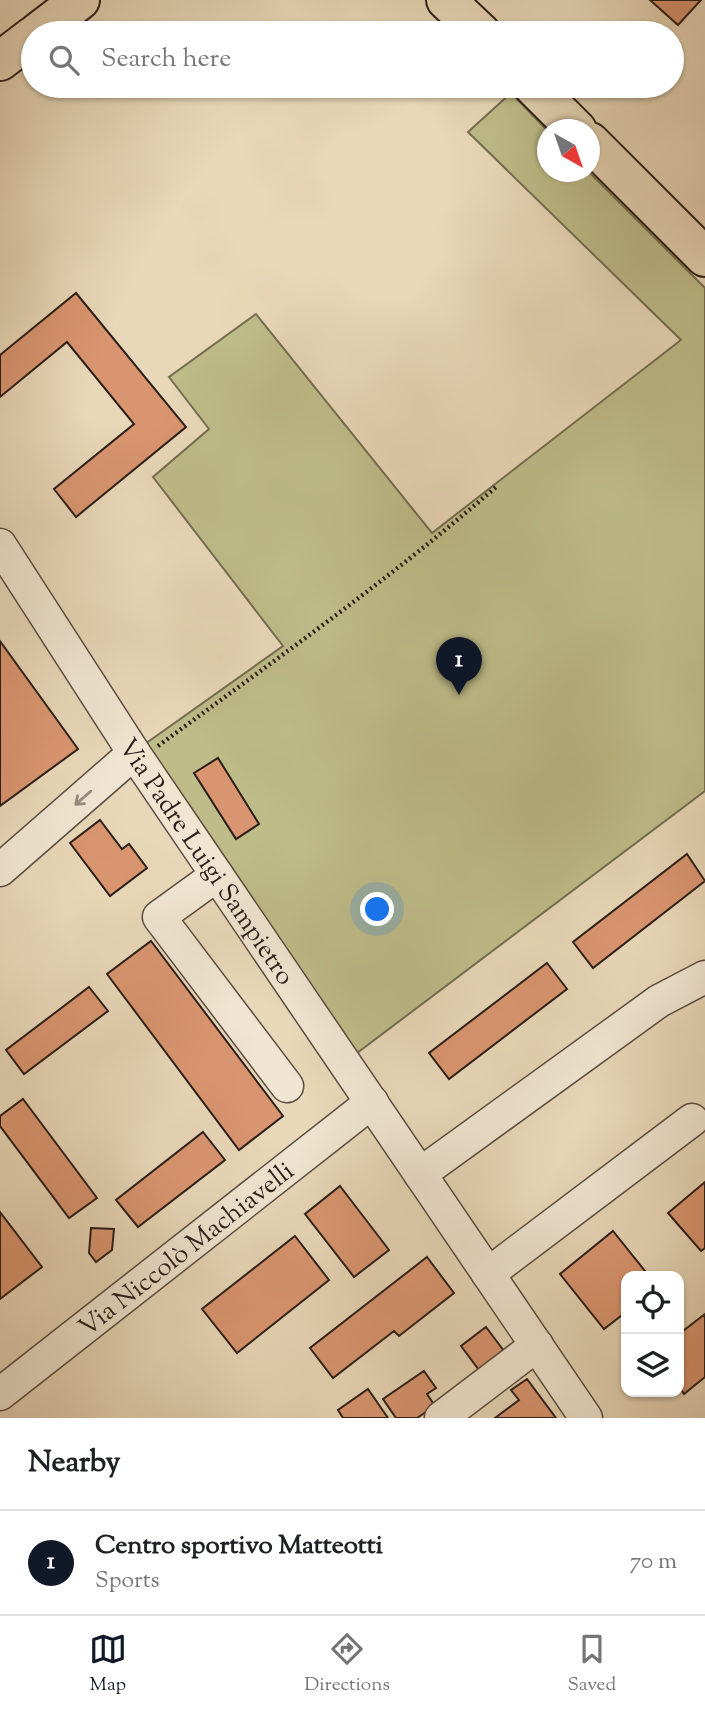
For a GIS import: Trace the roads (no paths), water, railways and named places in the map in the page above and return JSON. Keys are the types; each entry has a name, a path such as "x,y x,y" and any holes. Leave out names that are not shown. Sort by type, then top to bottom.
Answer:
{"main road":[{"path":"53,21 80,0"},
{"path":"450,2 469,21"},
{"path":"0,61 21,45"},
{"path":"545,98 566,119"},
{"path":"600,152 705,257"}],"street":[{"name":"Via Padre Luigi Sampietro","path":"0,545 134,753 586,1418"},
{"path":"0,870 134,753"},
{"path":"217,875 159,916 287,1086"},
{"path":"420,1174 659,1001 705,977"},
{"name":"Via Niccolò Machiavelli","path":"0,1394 372,1102"},
{"path":"488,1274 692,1121"},
{"path":"441,1418 537,1345"}],"place":[{"name":"Centro sportivo Matteotti","path":"459,695"}]}
